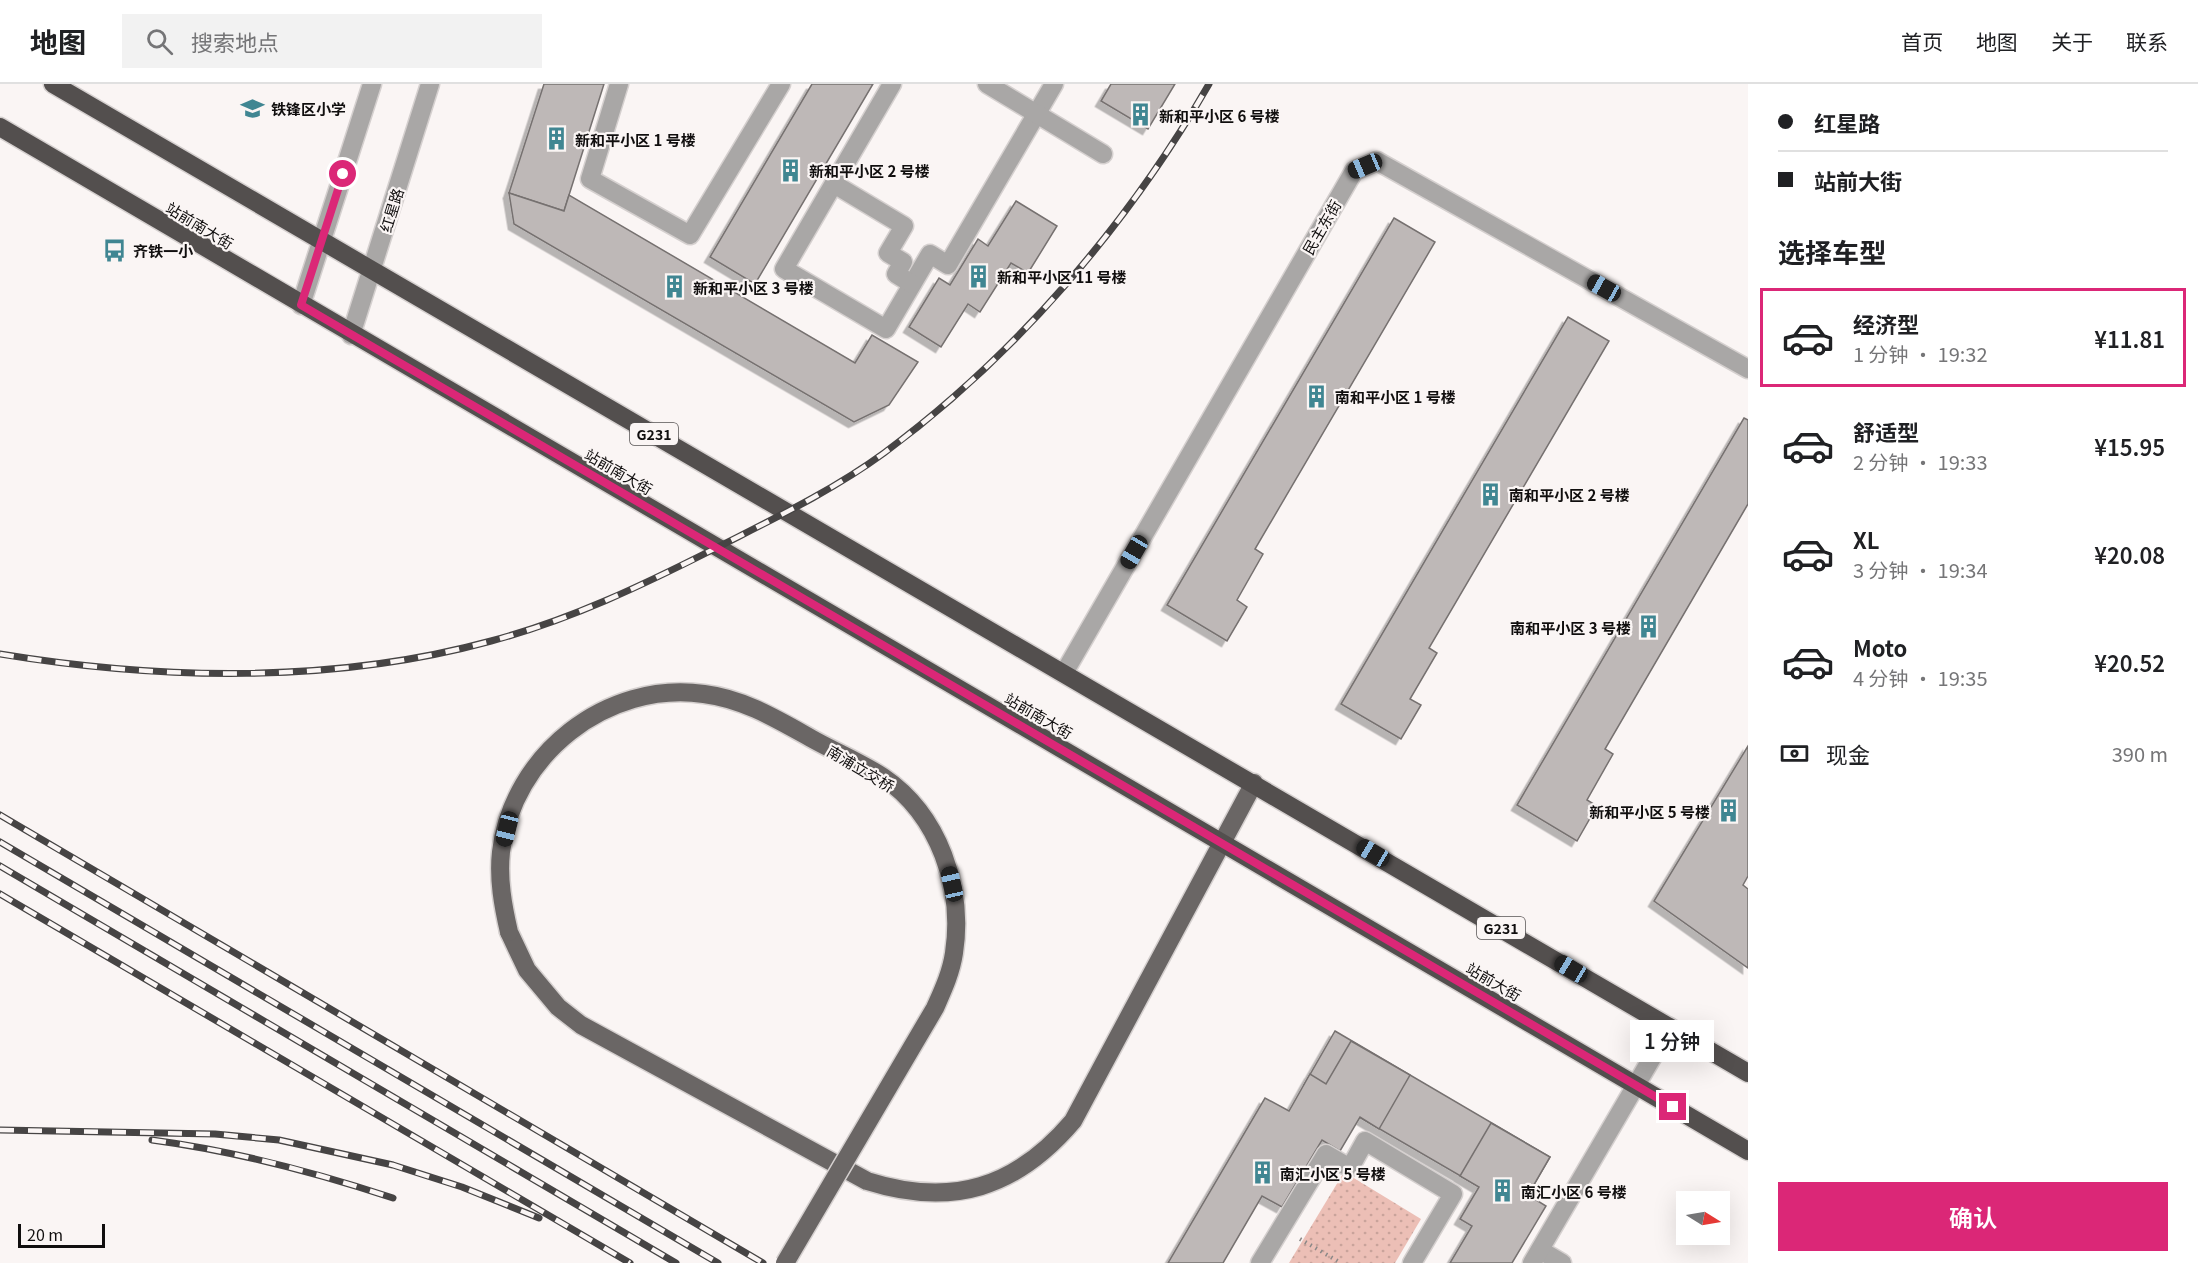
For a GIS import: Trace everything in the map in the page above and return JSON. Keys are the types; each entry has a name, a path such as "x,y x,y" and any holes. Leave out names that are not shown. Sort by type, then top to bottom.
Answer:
{"highway":[{"name":"G231","path":"53,84 1748,1073"},
{"name":"站前南大街","path":"0,127 351,335 1222,842"},
{"name":"站前大街","path":"1222,842 1748,1152"}],"main road":[{"name":"南浦立交桥","path":"785,1263 935,1008 947,982 954,954 957,926 955,898 949,869 939,843 924,818 906,796 884,778 768,715 741,703 703,693 664,693 626,701 590,717 558,740 530,772 512,807 501,851 501,895 509,932 527,970 558,1007 581,1025 867,1181 908,1191 942,1193 984,1185 1016,1172 1037,1158 1073,1121 1254,783"}],"street":[{"path":"301,305 372,84"},
{"name":"红星路","path":"351,335 430,84"},
{"path":"619,84 590,179 690,235 781,84"},
{"path":"892,84 784,269 886,330 930,254 948,265 1054,84"},
{"path":"987,84 1103,154"},
{"name":"民主东街","path":"1064,673 1354,171 1377,161 1748,369"},
{"path":"834,184 904,226 888,253 903,262 896,274 912,284"},
{"path":"1562,1263 1536,1256 1670,1028"},
{"path":"1260,1263 1326,1154 1350,1168 1365,1141 1453,1194 1412,1263"}],"path":[{"path":"1281,1227 1341,1263"}],"shaded area":[{"path":"1344,1172 1421,1219 1395,1263 1289,1263"}],"building":[{"name":"新和平小区 1 号楼","path":"544,84 604,84 564,211 509,193"},
{"name":"新和平小区 2 号楼","path":"812,84 873,84 755,284 710,257"},
{"name":"新和平小区 6 号楼","path":"1111,84 1175,84 1148,129 1101,101"},
{"name":"新和平小区 3 号楼","path":"509,193 564,211 569,195 855,363 872,335 918,362 889,405 854,422 514,224"},
{"name":"新和平小区 11 号楼","path":"1016,201 1057,226 1028,273 1011,263 980,312 968,304 941,347 909,327 939,278 950,285 978,239 988,246"},
{"name":"南和平小区 1 号楼","path":"1394,218 1435,242 1255,549 1263,554 1237,600 1247,607 1227,641 1167,605"},
{"name":"南和平小区 2 号楼","path":"1568,317 1609,341 1429,648 1437,653 1410,699 1421,705 1401,739 1341,704"},
{"name":"南和平小区 3 号楼","path":"1744,418 1748,420 1748,504 1605,749 1613,754 1587,800 1597,806 1577,841 1517,805"},
{"name":"新和平小区 5 号楼","path":"1748,746 1748,876 1743,885 1748,889 1748,968 1654,901"},
{"path":"1335,1031 1550,1157 1519,1210 1304,1085"},
{"name":"南汇小区 5 号楼","path":"1351,1041 1410,1075 1379,1129 1360,1117 1340,1151 1322,1140 1282,1207 1262,1196 1223,1263 1168,1263 1265,1098 1289,1111 1310,1074 1326,1084"},
{"name":"南汇小区 6 号楼","path":"1491,1123 1550,1157 1528,1195 1546,1206 1512,1263 1450,1263 1472,1226 1460,1219 1479,1187 1460,1176"}],"railway":[{"path":"0,654 60,663 184,673 309,671 370,665 431,655 491,641 578,612 661,575 844,480 884,453 979,374 1023,331 1105,237 1142,188 1209,84"},
{"path":"0,815 763,1263"},
{"path":"0,842 718,1263"},
{"path":"0,866 676,1263"},
{"path":"0,894 630,1263"},
{"path":"0,1130 215,1134 279,1140 393,1165 462,1187 539,1218"},
{"path":"152,1140 274,1163 393,1198"}],"place":[{"name":"铁锋区小学","path":"253,108"},
{"name":"新和平小区 6 号楼","path":"1141,115"},
{"name":"新和平小区 1 号楼","path":"557,139"},
{"name":"新和平小区 2 号楼","path":"791,170"},
{"name":"齐铁一小","path":"115,250"},
{"name":"新和平小区 11 号楼","path":"979,276"},
{"name":"新和平小区 3 号楼","path":"675,287"},
{"name":"南和平小区 1 号楼","path":"1317,396"},
{"name":"南和平小区 2 号楼","path":"1491,494"},
{"name":"南和平小区 3 号楼","path":"1649,627"},
{"name":"新和平小区 5 号楼","path":"1728,811"},
{"name":"南汇小区 5 号楼","path":"1262,1173"},
{"name":"南汇小区 6 号楼","path":"1503,1191"}],"route":[{"path":"343,174 301,305 1673,1107"}]}
